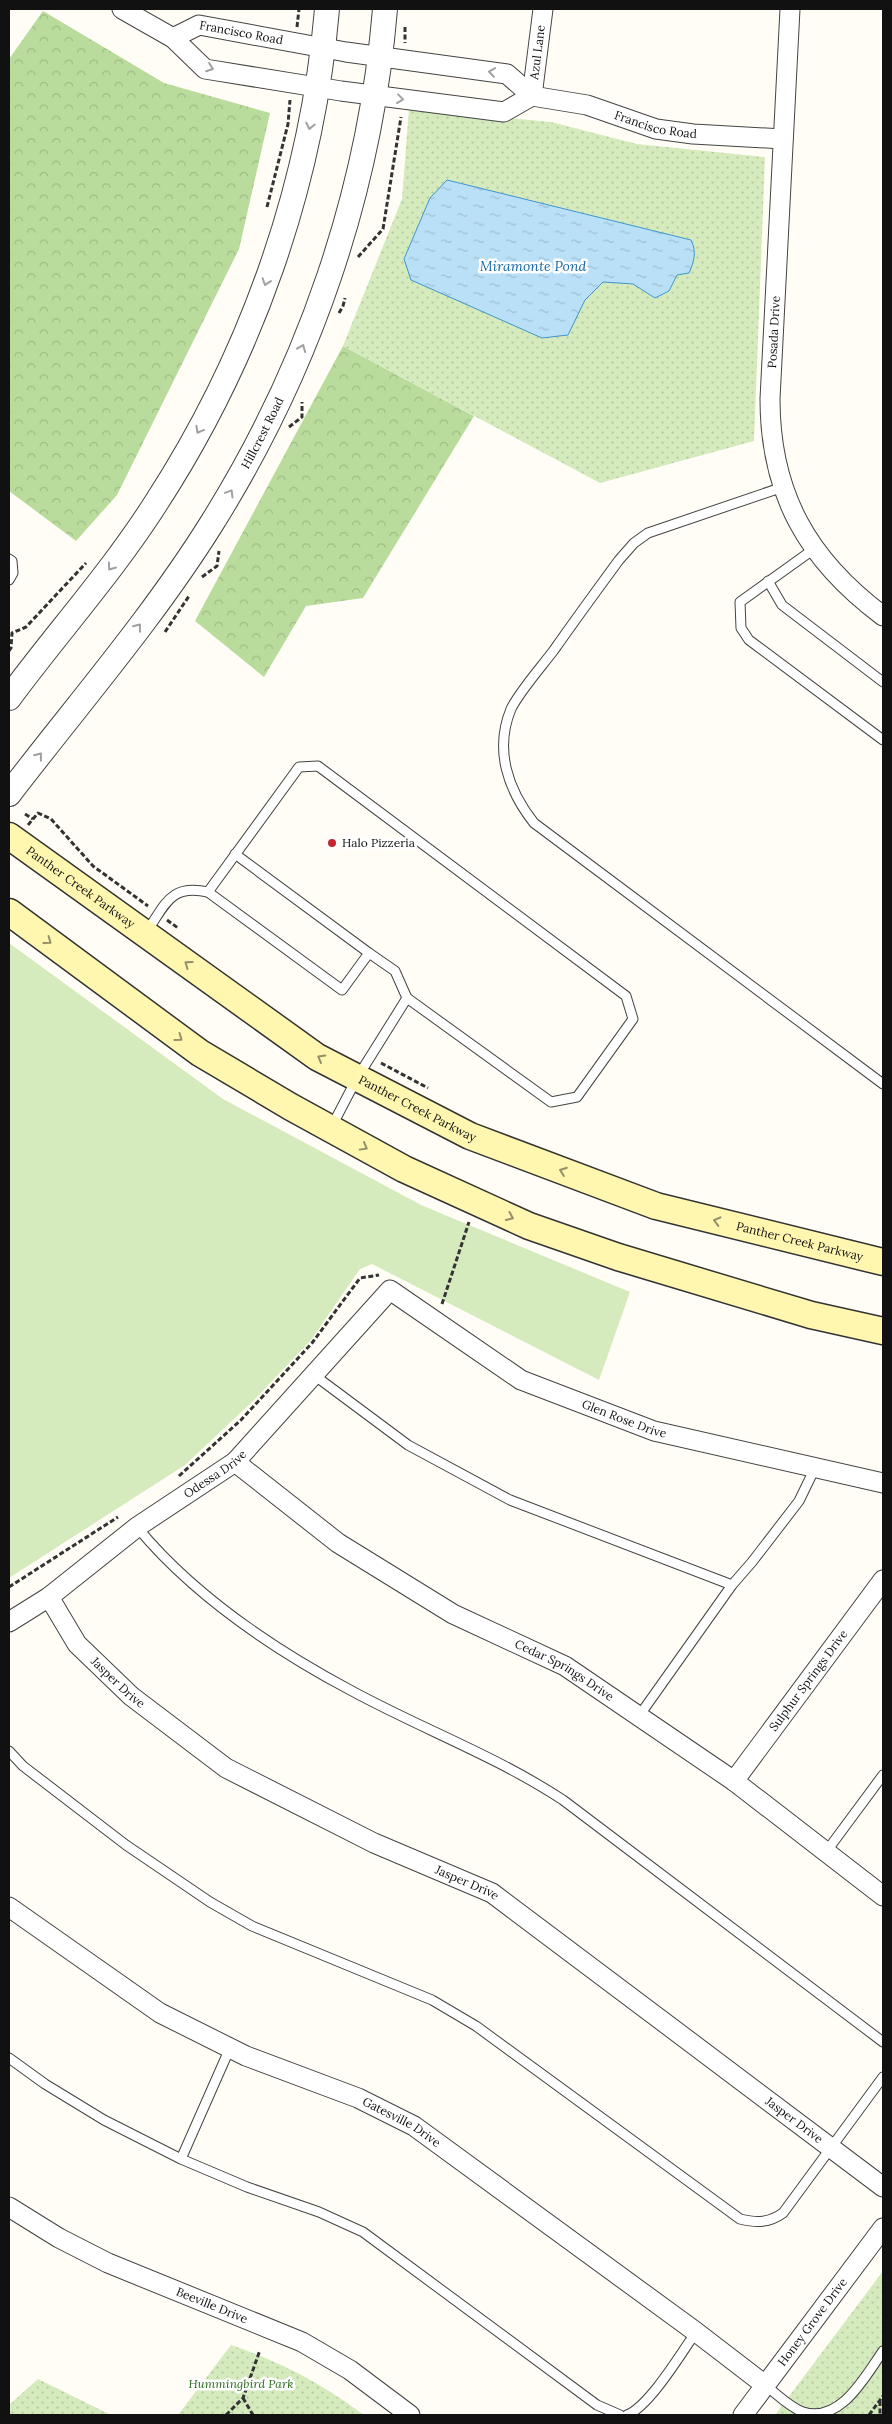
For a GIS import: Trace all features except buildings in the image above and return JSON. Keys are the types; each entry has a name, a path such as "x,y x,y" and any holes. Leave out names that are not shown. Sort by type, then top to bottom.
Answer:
{"main road":[{"name":"Panther Creek Parkway","path":"18,831 152,924 317,1057 363,1068 470,1136 656,1206 883,1262"},
{"path":"9,912 200,1053 404,1169 529,1226 618,1257 811,1315 883,1331"}],"street":[{"path":"122,9 173,38 205,69 317,88 504,112 532,96"},
{"path":"9,698 130,542 181,463 220,389 244,338 277,251 302,161 317,88 327,9"},
{"name":"Hillcrest Road","path":"9,794 185,564 236,484 258,442 299,356 332,267 356,185 375,96 385,9"},
{"name":"Azul Lane","path":"532,96 543,9"},
{"name":"Posada Drive","path":"790,9 770,398 772,442 783,487 798,523 814,549 846,586 883,616"},
{"name":"Francisco Road","path":"173,38 199,25 323,48 507,74 532,96 587,105 638,124 674,132 783,138"},
{"name":"Odessa Drive","path":"9,1622 49,1598 137,1527 236,1462 314,1375 385,1282"},
{"name":"Glen Rose Drive","path":"385,1282 521,1380 654,1431 883,1483"},
{"name":"Cedar Springs Drive","path":"236,1462 338,1543 453,1614 565,1666 734,1781 883,1896"},
{"name":"Sulphur Springs Drive","path":"734,1781 883,1580"},
{"name":"Jasper Drive","path":"49,1598 77,1644 131,1696 226,1768 374,1843 492,1893 883,2187"},
{"name":"Gatesville Drive","path":"9,1907 160,2013 230,2048 358,2098 414,2126 696,2332 765,2385"},
{"name":"Beeville Drive","path":"9,2207 59,2238 108,2263 302,2342 350,2370 410,2415"},
{"name":"Honey Grove Drive","path":"743,2415 883,2228"}],"lane":[{"path":"783,487 648,533 634,543 619,560 512,708 504,738 504,761 509,782 520,806 534,823 883,1084"},
{"path":"814,549 740,602 740,628 749,640 883,740"},
{"path":"9,559 12,561 14,573 9,580"},
{"path":"768,581 782,605 883,682"},
{"path":"208,892 235,854 298,767 318,766 626,996 633,1019 578,1097 551,1102 407,998 395,971 235,854"},
{"path":"152,924 174,894 191,888 208,892 342,990 369,953"},
{"path":"330,1128 363,1068 407,998"},
{"path":"314,1375 408,1445 510,1500 732,1585"},
{"path":"639,1716 732,1585 752,1562 798,1501 815,1468"},
{"path":"137,1527 183,1576 247,1625 292,1656 352,1691 506,1766 563,1800 883,2042"},
{"path":"9,1751 22,1766 126,1845 210,1902 252,1926 432,2000 476,2026 740,2219 755,2223 766,2222 782,2213 883,2077"},
{"path":"826,1852 883,1775"},
{"path":"180,2159 230,2048"},
{"path":"9,2058 45,2084 104,2120 180,2159 248,2187 319,2212 363,2232 597,2405 620,2415"},
{"path":"627,2415 636,2411 657,2388 696,2332"},
{"path":"765,2385 805,2413 828,2413 839,2407 853,2392 883,2350"}],"path":[{"path":"295,43 299,9"},
{"path":"267,208 288,124 292,83"},
{"path":"9,651 12,633 26,627 92,557"},
{"path":"18,831 38,813 51,818 93,866 152,924 182,931"},
{"path":"25,814 33,819"},
{"path":"363,1068 432,1090"},
{"path":"433,1302 442,1307 470,1219"},
{"path":"176,1479 241,1420 312,1344 360,1278 385,1282"},
{"path":"9,1587 119,1516"},
{"path":"226,2415 243,2398 260,2350"},
{"path":"868,2415 883,2396"},
{"path":"243,2398 253,2415"},
{"path":"880,2400 880,2415"}],"green space":[{"path":"43,11 164,83 270,113 239,249 117,495 76,541 9,491 9,59"},
{"path":"409,109 551,122 637,144 765,157 754,441 600,483 343,346 402,199"},
{"path":"343,346 474,416 363,598 306,606 264,677 195,621"},
{"path":"9,943 223,1099 421,1205 630,1292 599,1380 372,1264 360,1269 311,1340 253,1401 185,1465 9,1578"},
{"path":"883,2271 883,2415 775,2415"},
{"name":"Hummingbird Park","path":"231,2345 300,2374 364,2415 178,2415"},
{"path":"38,2379 111,2415 9,2415 9,2405"}],"water":[{"name":"Miramonte Pond","path":"447,180 691,240 694,253 692,265 689,273 677,275 669,291 655,298 633,284 603,282 585,300 568,335 542,338 411,280 404,259 430,198"}],"place":[{"name":"Halo Pizzeria","path":"332,843"}]}
